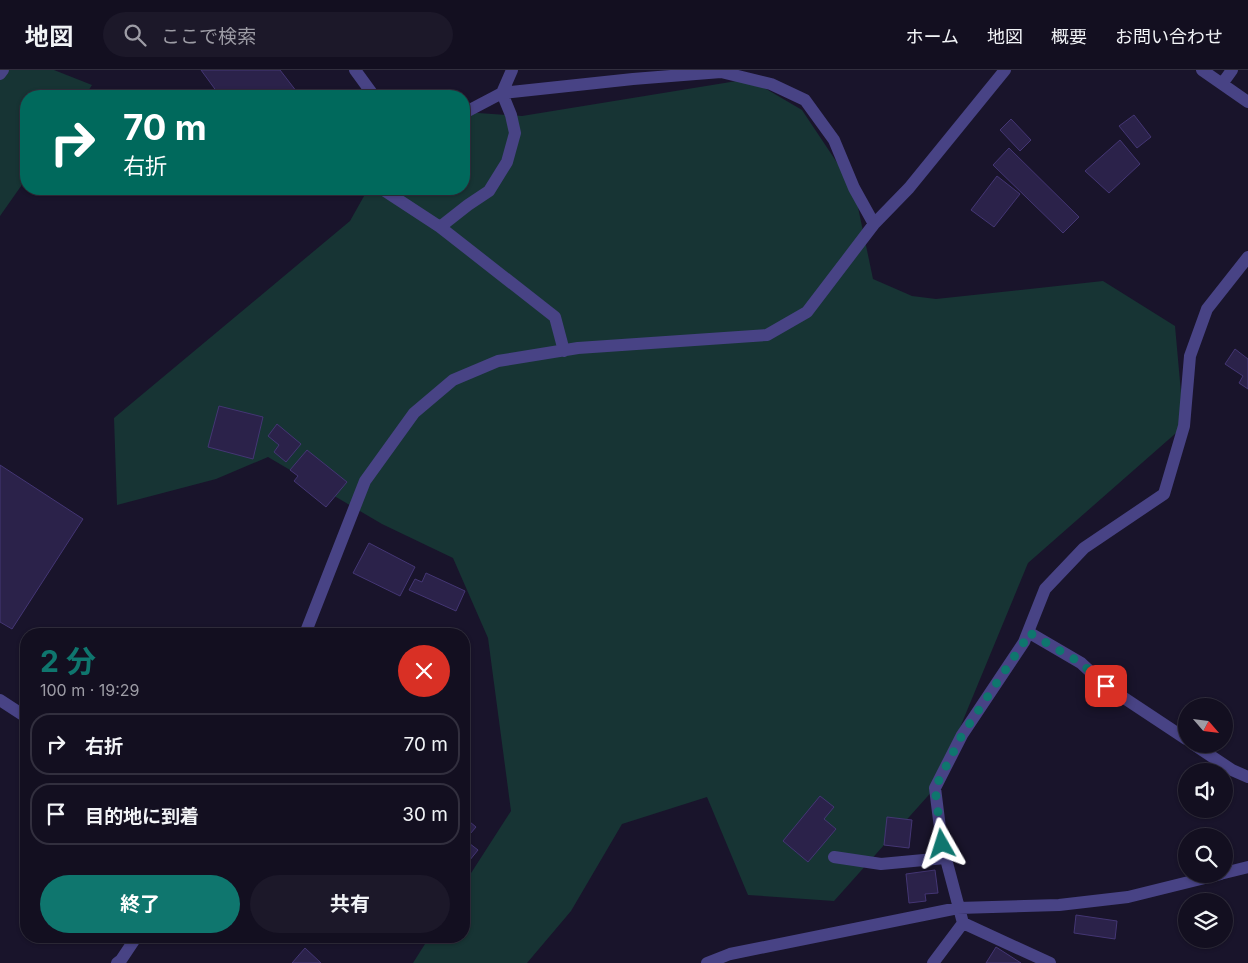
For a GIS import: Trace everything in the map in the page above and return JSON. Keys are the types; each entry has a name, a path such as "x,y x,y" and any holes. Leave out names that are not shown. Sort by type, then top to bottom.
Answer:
{"street":[{"path":"0,74 3,70"},
{"path":"355,70 370,90"},
{"path":"440,227 488,191 507,162 514,133 511,115 502,93 512,70"},
{"path":"306,628 365,481 414,414 452,380 498,361 578,348 767,336 807,312 874,224 908,188 1005,70"},
{"path":"1202,70 1248,102"},
{"path":"1222,84 1232,70"},
{"path":"470,110 502,93 634,79 721,72 771,84 805,100 834,140 854,188 874,224"},
{"path":"391,195 440,227 555,317 564,351"},
{"path":"1050,963 963,923 942,844 935,788 962,735 1024,642 1046,589 1084,548 1164,494 1184,426 1190,356 1207,309 1248,257"},
{"path":"1028,632 1081,663 1106,686 1178,734"},
{"path":"0,700 20,713"},
{"path":"1206,753 1232,770 1248,777"},
{"path":"834,857 881,864 945,858"},
{"path":"1233,870 1248,867"},
{"path":"707,963 730,954 958,908 1060,905 1128,897 1183,883"},
{"path":"933,963 963,923"},
{"path":"121,962 133,943"}],"green space":[{"path":"0,70 54,70 92,85 89,90 20,90 20,188 0,216"},
{"path":"749,79 802,110 854,188 873,279 912,296 936,299 1103,281 1175,326 1184,426 1028,563 935,788 834,901 748,895 707,797 622,824 571,911 527,963 413,963 426,943 470,943 470,875 511,811 488,638 453,558 382,524 268,457 216,479 117,505 114,418 350,221 365,195 470,195 470,112 522,116"}],"building":[{"path":"201,70 280,70 295,90 216,90"},
{"path":"1134,115 1151,137 1137,148 1119,126"},
{"path":"1011,119 1031,140 1020,151 1000,130"},
{"path":"1120,140 1140,164 1109,193 1085,171"},
{"path":"1009,148 1079,217 1063,233 993,165"},
{"path":"997,176 1020,194 994,227 971,210"},
{"path":"1235,349 1248,359 1248,389 1239,383 1243,376 1225,364"},
{"path":"219,406 263,417 253,459 208,447"},
{"path":"277,424 301,444 286,462 274,452 279,445 268,436"},
{"path":"307,450 347,482 326,507 294,481 298,476 290,470"},
{"path":"0,465 83,519 12,629 0,622"},
{"path":"369,543 415,567 400,596 353,573"},
{"path":"426,573 465,591 456,611 409,590 415,579 422,582"},
{"path":"820,796 834,807 824,819 836,829 808,862 783,841"},
{"path":"887,817 912,820 909,848 884,845"},
{"path":"470,822 476,827 470,834"},
{"path":"470,844 478,850 470,860"},
{"path":"935,870 938,893 925,894 926,901 909,903 906,874"},
{"path":"1076,915 1117,921 1115,939 1074,933"},
{"path":"996,947 1021,963 986,963"},
{"path":"305,948 321,963 292,963"}],"route":[{"path":"942,844 935,788 962,735 1024,642 1028,632 1081,663 1106,686"}]}
